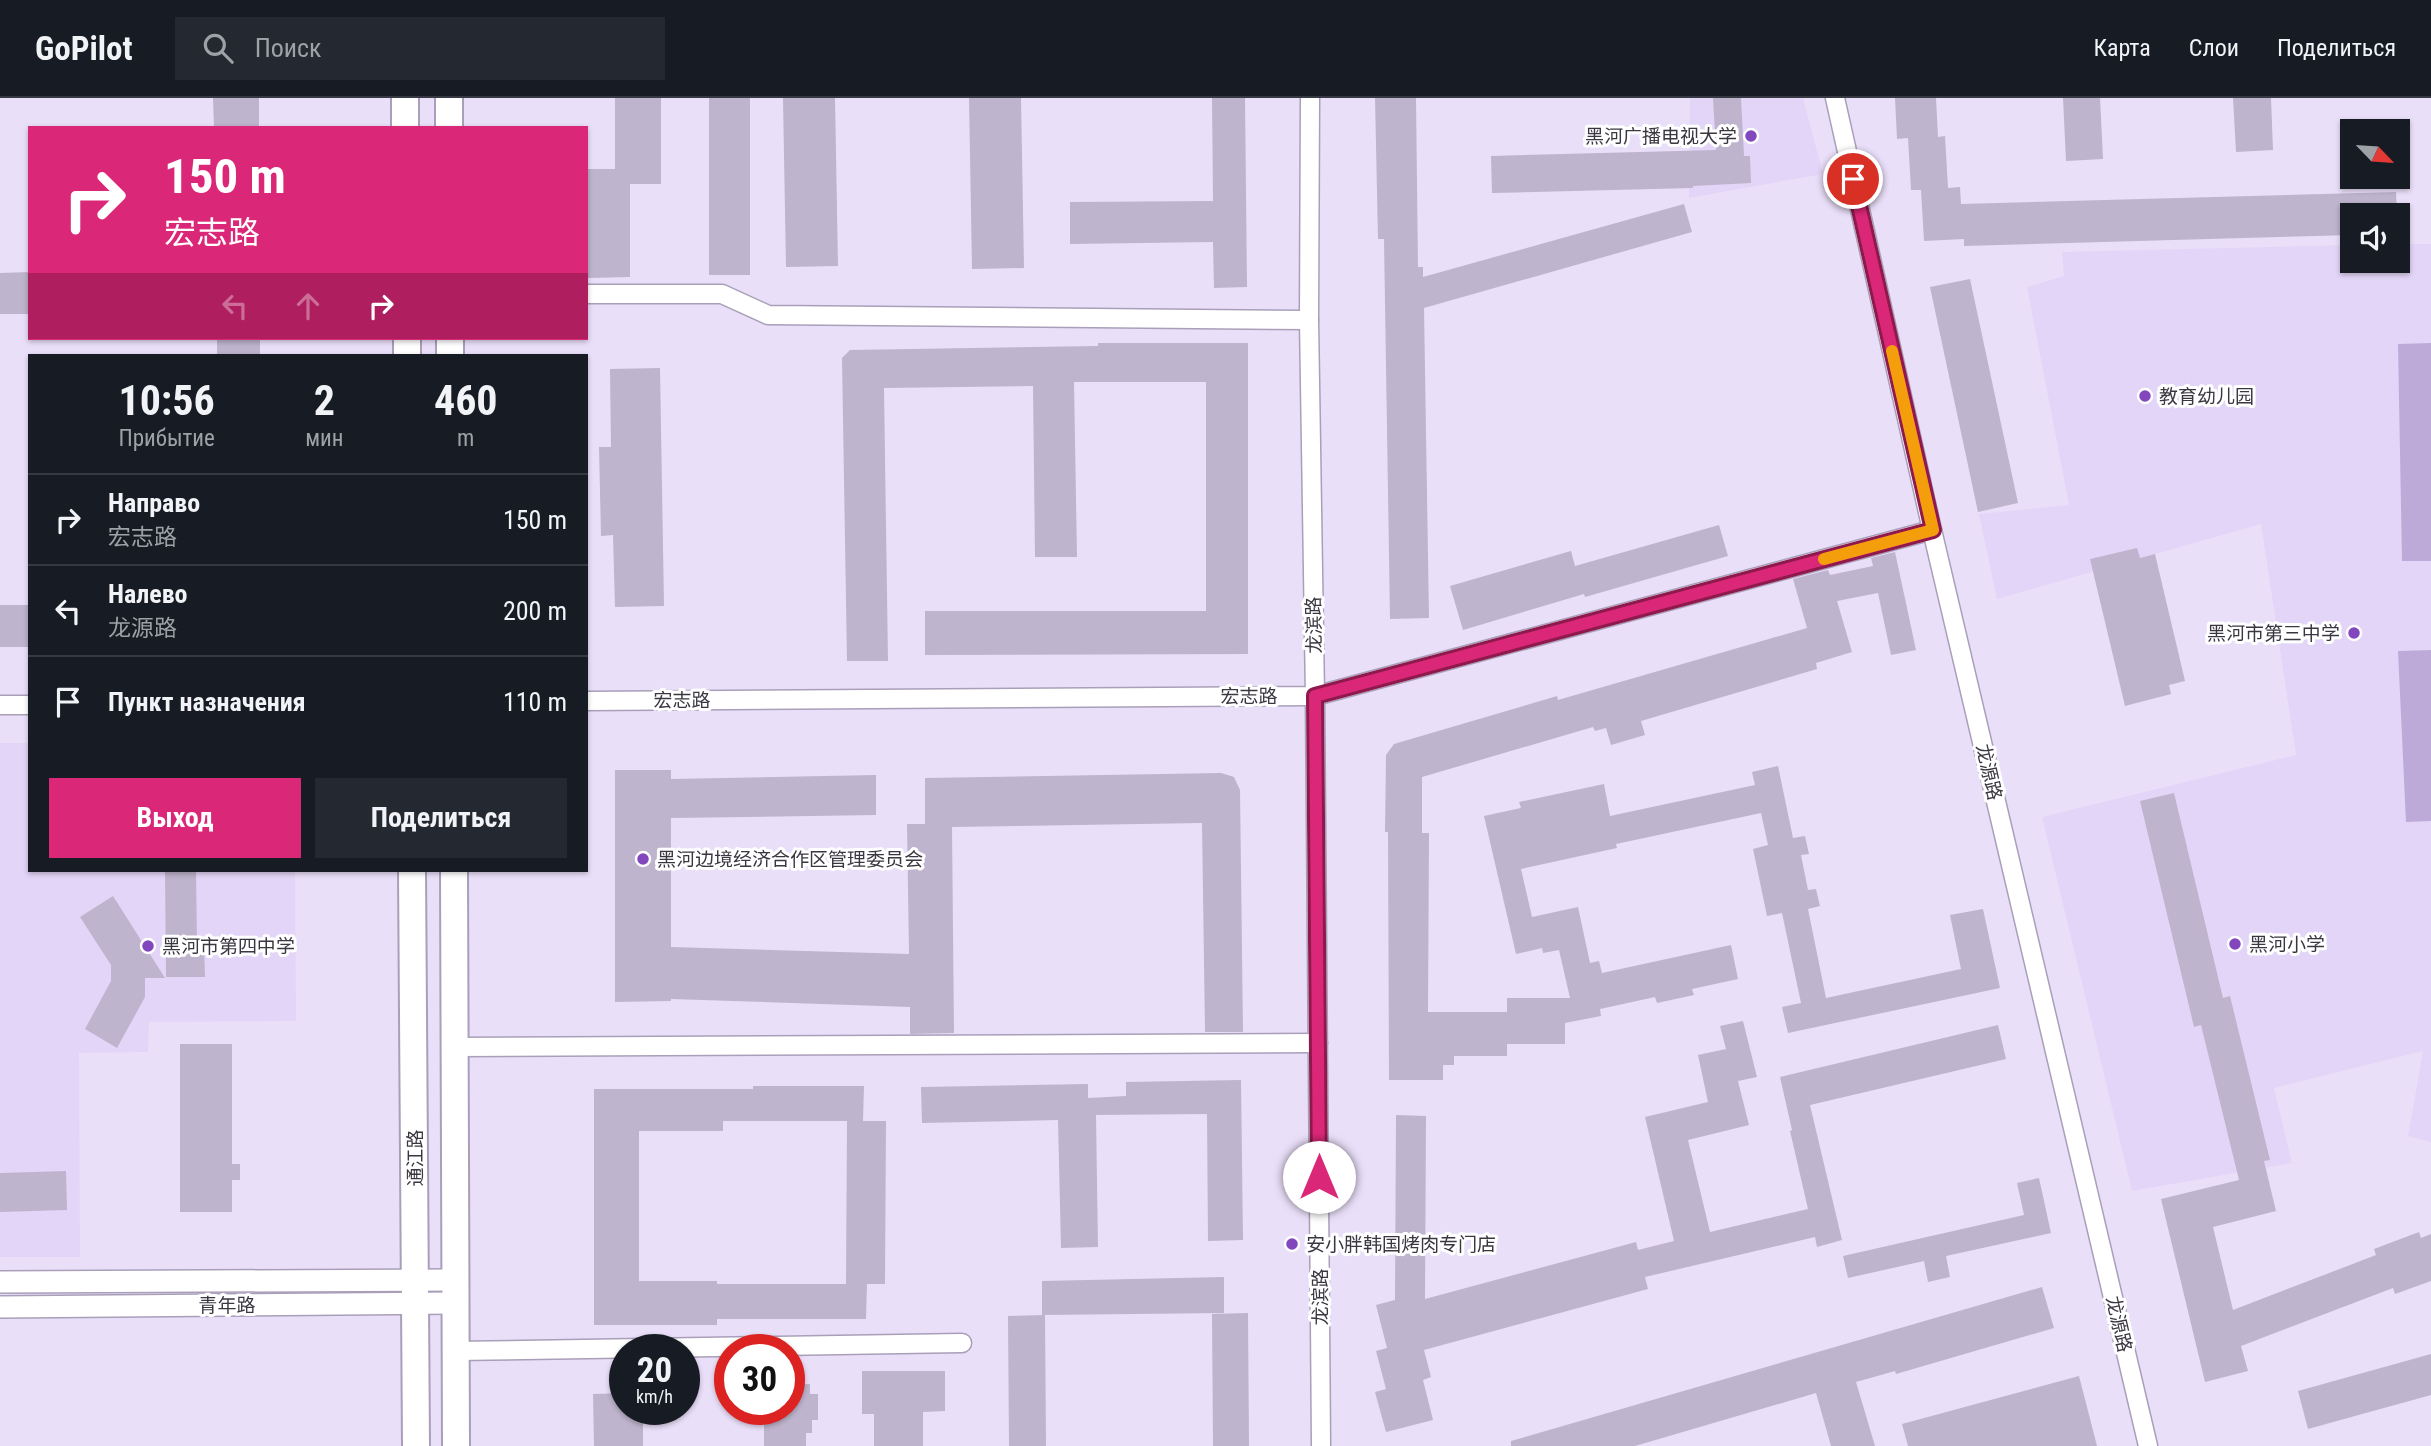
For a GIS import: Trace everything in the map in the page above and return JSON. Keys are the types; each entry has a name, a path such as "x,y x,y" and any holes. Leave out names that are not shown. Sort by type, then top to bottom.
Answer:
{"main road":[{"path":"405,98 405,126"},
{"path":"449,98 449,126"},
{"name":"通江路","path":"412,872 416,1446"},
{"name":"通江路","path":"454,872 456,1446"}],"street":[{"name":"龙滨路","path":"1310,98 1309,320 1321,1446"},
{"name":"龙源路","path":"1835,98 1933,530 2148,1446"},
{"path":"588,294 722,294 768,315 1309,320"},
{"name":"宏志路","path":"588,701 1315,696 1933,530"},
{"path":"0,705 28,705"},
{"path":"455,1047 1318,1043"},
{"name":"青年路","path":"0,1282 415,1292"},
{"name":"青年路","path":"0,1307 455,1291"},
{"path":"455,1350 962,1343"}],"shaded area":[{"name":"黑河广播电视大学","path":"1690,98 1803,98 1823,174 1689,198"},
{"path":"2410,244 2431,244 2431,1142 2408,1136 2423,1051 2274,1088 2292,1163 2132,1191 2042,817 2296,755 2261,524 1997,599 1979,514 2069,505 2027,287 2064,276 2062,252 2340,245 2340,273 2410,273"},
{"path":"2431,343 2431,561 2402,561 2398,344"},
{"path":"2431,650 2431,821 2406,822 2398,651"},
{"name":"黑河市第四中学","path":"0,743 28,743 28,872 295,872 296,1021 149,1022 148,1052 79,1053 80,1257 0,1257"}],"building":[{"path":"213,98 259,98 259,126 214,126"},
{"path":"615,98 661,98 661,184 630,184 630,277 588,278 588,169 615,169"},
{"path":"709,98 750,98 750,275 709,275"},
{"path":"783,98 835,98 838,266 786,267"},
{"path":"969,98 1021,98 1024,268 972,269"},
{"path":"1212,98 1245,98 1247,287 1214,288 1213,242 1070,244 1070,202 1213,201"},
{"path":"1375,98 1416,98 1418,267 1423,267 1423,277 1684,204 1692,232 1424,308 1429,618 1390,619 1384,239 1378,239"},
{"path":"1713,98 1741,98 1744,156 1750,156 1751,183 1693,188 1492,193 1491,156 1716,150"},
{"path":"1895,98 1936,98 1938,137 1945,136 1948,188 1960,187 1961,204 2396,192 2396,203 2340,203 2340,235 1964,246 1964,239 1924,241 1921,190 1911,190 1908,138 1897,139"},
{"path":"2063,98 2100,98 2103,159 2066,161"},
{"path":"2233,98 2271,98 2273,150 2236,152"},
{"path":"28,272 28,314 0,314 0,273"},
{"path":"1970,279 2018,503 1978,512 1930,287"},
{"path":"217,340 260,340 260,354 217,354"},
{"path":"1098,343 1248,343 1248,654 925,655 925,611 1206,611 1206,382 1074,382 1077,557 1035,557 1033,386 884,388 888,661 847,661 842,358 850,350 1098,346"},
{"path":"660,368 664,606 615,607 613,535 601,536 599,447 611,447 610,369"},
{"path":"1719,525 1728,556 1585,597 1584,594 1463,630 1450,586 1571,551 1575,566"},
{"path":"2137,548 2140,558 2155,554 2185,681 2169,685 2171,694 2125,706 2090,559"},
{"path":"1895,552 1916,650 1891,655 1878,593 1837,601 1852,652 1816,663 1817,669 1641,721 1645,735 1611,745 1606,728 1595,731 1593,727 1422,777 1422,833 1429,833 1428,1012 1507,1012 1507,998 1570,998 1559,950 1543,953 1542,948 1516,954 1484,816 1521,808 1519,802 1604,784 1610,816 1755,785 1752,772 1778,766 1793,838 1805,836 1809,854 1801,855 1808,890 1816,889 1820,906 1808,909 1826,998 1961,969 1950,915 1983,909 2000,988 1788,1033 1782,1007 1801,1003 1782,913 1767,916 1753,849 1768,845 1761,813 1616,844 1617,848 1521,869 1532,917 1578,907 1590,963 1599,961 1602,973 1731,945 1738,979 1692,989 1694,995 1657,1003 1655,997 1600,1009 1601,1016 1565,1023 1565,1044 1507,1044 1507,1056 1454,1056 1454,1065 1443,1065 1443,1080 1389,1080 1386,755 1394,744 1557,696 1558,700 1807,628 1793,579 1828,570 1830,575 1873,566 1871,558"},
{"path":"0,605 28,605 28,647 0,647"},
{"path":"615,770 671,770 671,779 876,775 876,815 671,818 671,947 909,954 907,824 925,824 925,778 1221,773 1234,777 1240,790 1243,1032 1205,1032 1202,823 952,827 954,1033 910,1034 910,1007 671,999 615,1002"},
{"path":"2174,793 2223,998 2230,996 2270,1160 2264,1161 2276,1211 2213,1227 2233,1310 2376,1255 2374,1249 2419,1232 2421,1238 2431,1234 2431,1281 2395,1294 2393,1288 2241,1346 2248,1371 2205,1382 2161,1199 2239,1180 2201,1025 2194,1027 2140,801"},
{"path":"165,872 196,872 197,944 204,944 205,977 166,977"},
{"path":"113,896 165,978 145,978 145,997 117,1048 85,1029 111,981 111,965 80,917"},
{"path":"1743,1021 1757,1077 1738,1081 1749,1125 1688,1140 1710,1232 1808,1209 1780,1077 1998,1025 2006,1059 1810,1105 1842,1240 1817,1247 1815,1237 1645,1277 1648,1289 1424,1350 1431,1377 1423,1380 1433,1420 1386,1432 1375,1392 1386,1389 1376,1351 1387,1348 1376,1305 1395,1300 1396,1115 1426,1116 1425,1299 1636,1242 1638,1250 1674,1241 1645,1117 1708,1102 1698,1055 1726,1049 1720,1026"},
{"path":"180,1044 232,1044 232,1164 240,1164 240,1180 232,1180 232,1212 180,1212"},
{"path":"1241,1080 1243,1240 1208,1241 1207,1114 1096,1115 1098,1247 1061,1248 1058,1120 922,1123 921,1087 1088,1084 1088,1098 1126,1096 1126,1082"},
{"path":"753,1086 864,1086 863,1121 886,1121 885,1284 867,1284 866,1319 717,1319 717,1325 594,1325 594,1089 753,1089","holes":["723,1121 847,1121 846,1284 639,1281 639,1131 723,1131"]},
{"path":"66,1171 67,1210 0,1212 0,1173"},
{"path":"2039,1178 2051,1233 1946,1256 1950,1277 1928,1282 1924,1261 1848,1278 1843,1256 2024,1215 2017,1183"},
{"path":"1224,1277 1224,1313 1042,1315 1042,1281"},
{"path":"2042,1287 2054,1328 1896,1374 1895,1371 1856,1382 1875,1446 1831,1446 1816,1393 1635,1446 1511,1446 1511,1441"},
{"path":"1248,1313 1249,1446 1213,1446 1212,1314"},
{"path":"1045,1315 1046,1446 1009,1446 1008,1316"},
{"path":"2431,1354 2431,1395 2308,1429 2298,1391"},
{"path":"862,1371 945,1371 945,1411 923,1412 923,1446 874,1446 874,1414 862,1414"},
{"path":"2079,1376 2097,1446 1908,1446 1902,1424"},
{"path":"805,1384 810,1384 810,1394 818,1394 818,1420 812,1420 812,1433 806,1433 806,1446 764,1446 764,1425 805,1425"},
{"path":"593,1394 609,1394 609,1425 643,1425 643,1446 594,1446"}],"slow traffic":[{"path":"1824,559 1933,530 1892,351"}],"place":[{"name":"黑河广播电视大学","path":"1751,136"},
{"name":"教育幼儿园","path":"2145,396"},
{"name":"黑河市第三中学","path":"2354,633"},
{"name":"黑河边境经济合作区管理委员会","path":"643,859"},
{"name":"黑河小学","path":"2235,944"},
{"name":"黑河市第四中学","path":"148,946"},
{"name":"安小胖韩国烤肉专门店","path":"1292,1244"}],"route":[{"path":"1319,1177 1315,696 1933,530 1853,179"}]}
